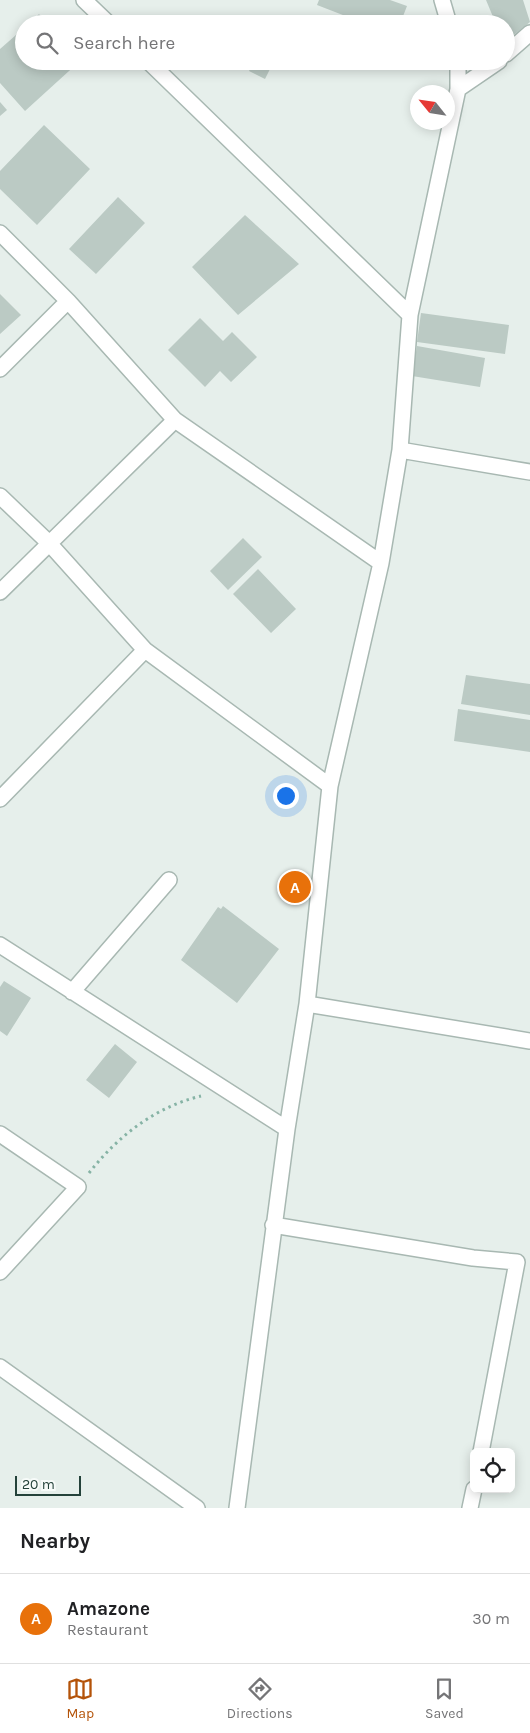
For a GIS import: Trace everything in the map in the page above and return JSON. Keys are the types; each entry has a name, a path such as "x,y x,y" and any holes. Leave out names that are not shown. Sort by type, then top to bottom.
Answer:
{"street":[{"path":"84,0 100,15"},
{"path":"442,0 446,15"},
{"path":"515,46 530,33"},
{"path":"157,70 410,315"},
{"path":"237,1508 273,1225 307,1004 330,786 381,563 400,450 410,315 458,90 458,70"},
{"path":"458,90 486,70"},
{"path":"0,233 68,301 175,420 381,563"},
{"path":"0,369 68,301"},
{"path":"0,592 48,542 175,420"},
{"path":"400,450 530,472"},
{"path":"0,496 48,542 145,650 330,786"},
{"path":"0,799 145,650"},
{"path":"72,992 169,880"},
{"path":"0,944 287,1129"},
{"path":"307,1004 530,1041"},
{"path":"0,1134 78,1187 0,1272"},
{"path":"273,1225 473,1258 517,1262 482,1448"},
{"path":"0,1367 197,1508"},
{"path":"470,1508 473,1493"}],"path":[{"path":"78,1187 103,1156 132,1129 163,1109 225,1090"}],"building":[{"path":"319,0 390,0 407,6 404,15 343,15 317,5"},
{"path":"486,0 523,0 530,22 515,34 515,15 492,15"},
{"path":"15,36 15,70 70,70 25,111 0,83 0,49"},
{"path":"250,70 270,70 265,79"},
{"path":"0,102 7,110 0,116"},
{"path":"44,125 90,169 37,225 0,189 0,171"},
{"path":"118,197 145,223 96,274 69,249"},
{"path":"245,215 299,264 238,315 192,267"},
{"path":"0,294 21,315 0,334"},
{"path":"421,313 509,325 505,354 417,342"},
{"path":"200,318 223,341 232,332 257,357 231,382 220,371 205,387 168,350"},
{"path":"417,346 485,358 480,387 412,376"},
{"path":"243,538 262,557 228,590 210,571"},
{"path":"258,569 296,609 271,633 233,594"},
{"path":"466,675 530,684 530,715 461,704"},
{"path":"458,709 530,720 530,752 454,741"},
{"path":"223,906 279,949 237,1003 181,960 218,907 221,909"},
{"path":"4,981 31,998 7,1036 0,1031 0,987"},
{"path":"115,1044 137,1062 109,1098 86,1080"}],"place":[{"name":"Amazone","path":"295,887"}]}
